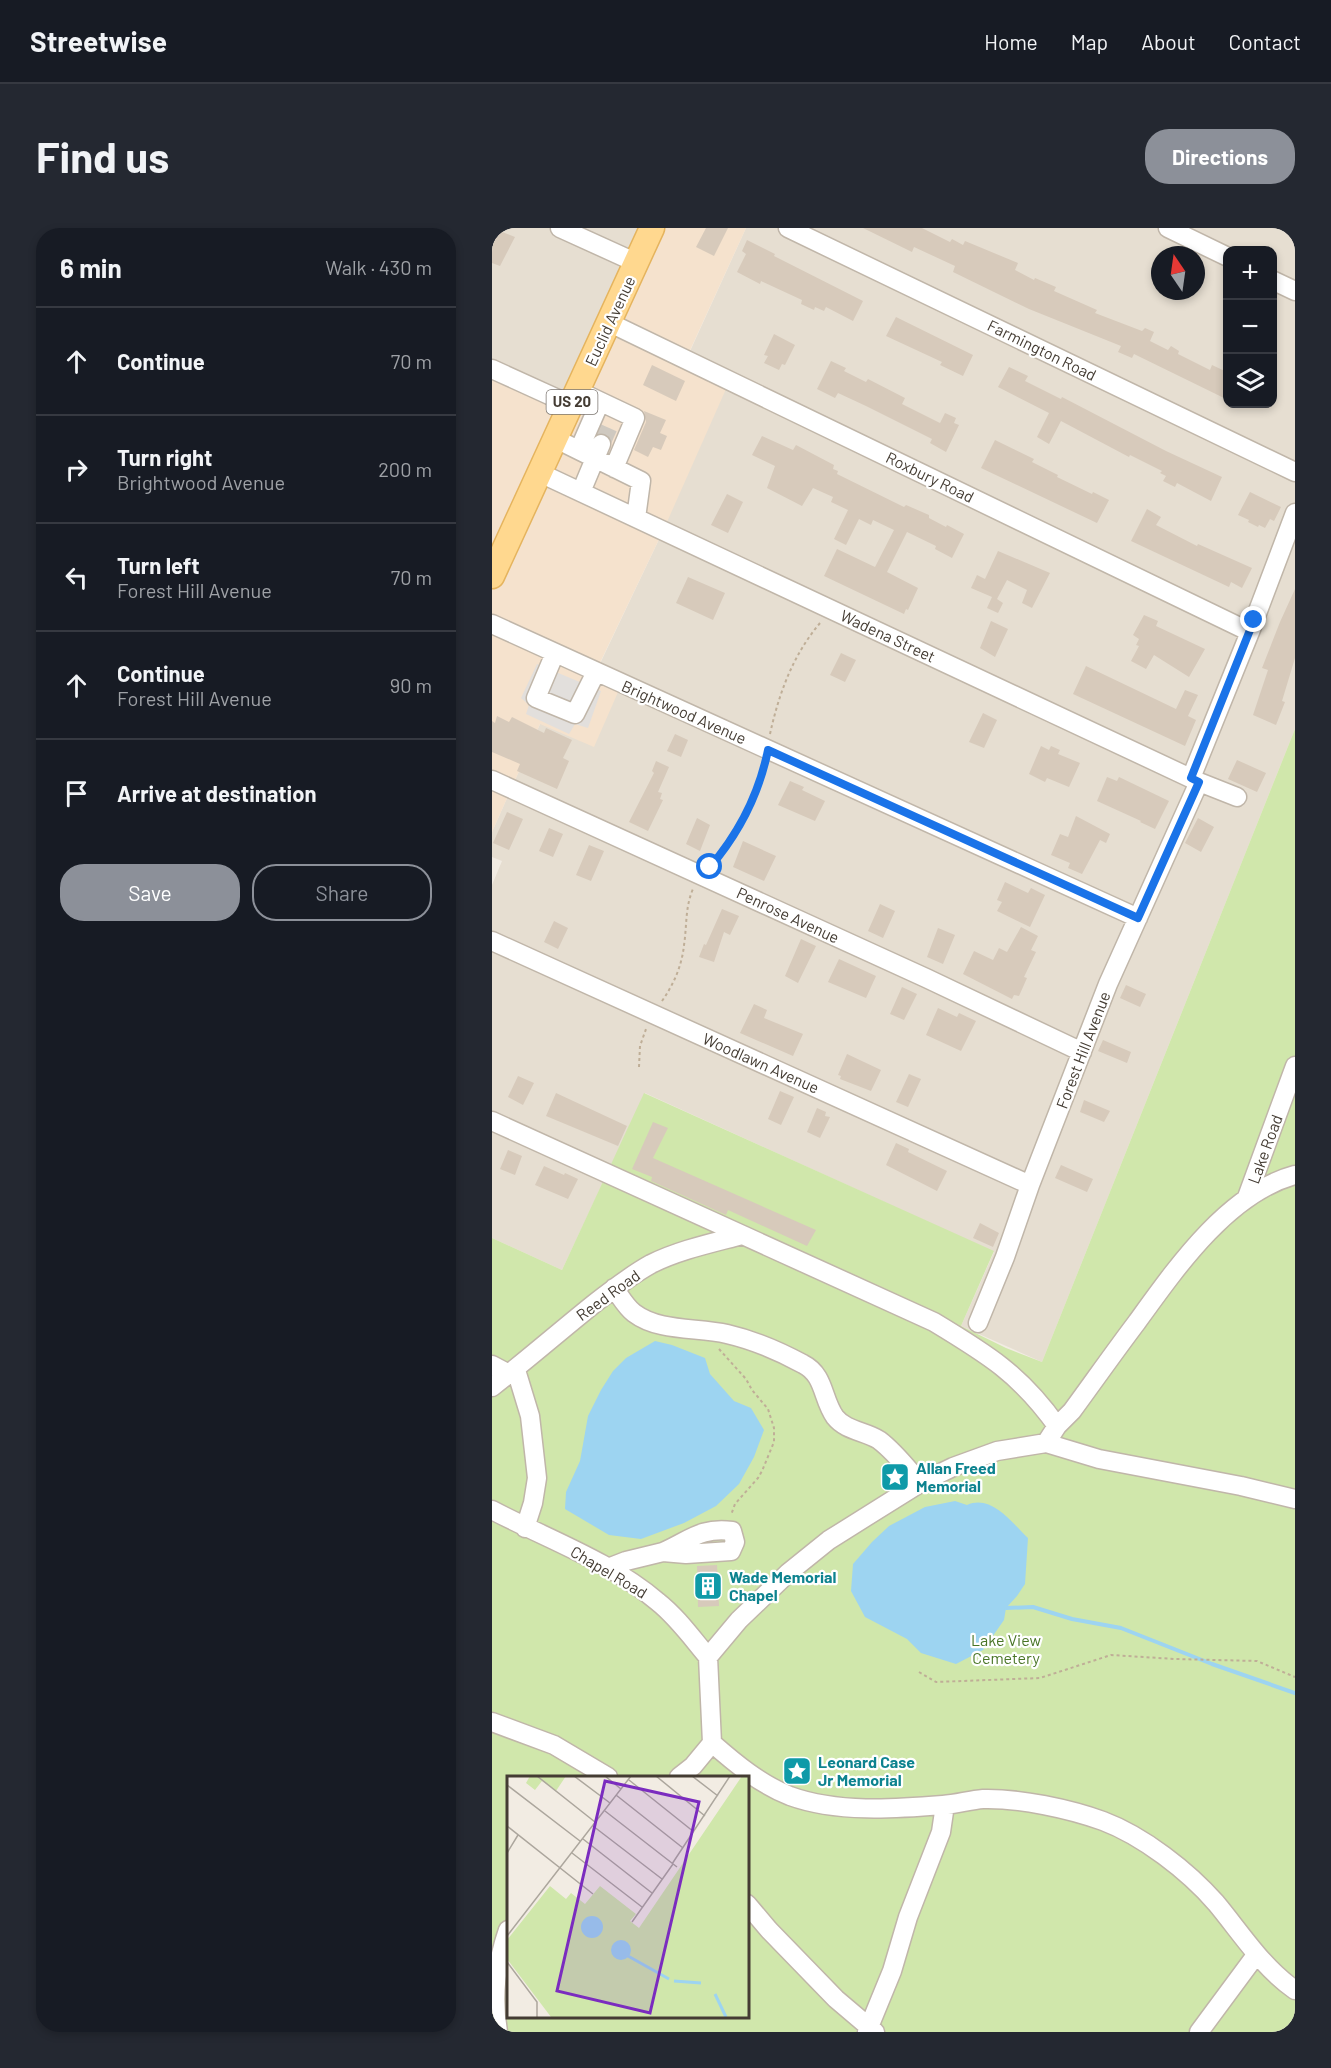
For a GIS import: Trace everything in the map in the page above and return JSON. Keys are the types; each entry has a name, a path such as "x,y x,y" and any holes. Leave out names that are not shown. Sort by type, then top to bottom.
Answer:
{"main road":[{"name":"Euclid Avenue","path":"492,576 652,228"}],"street":[{"path":"560,228 636,263"},
{"name":"Farmington Road","path":"788,228 1295,472"},
{"path":"1168,228 1223,255"},
{"path":"1277,282 1295,291"},
{"name":"Roxbury Road","path":"610,323 1250,632"},
{"path":"492,369 609,412 635,418 614,468"},
{"path":"580,492 592,451 609,412"},
{"path":"555,439 592,451 614,468 645,473 636,518"},
{"name":"Wadena Street","path":"540,473 1195,780 1237,797"},
{"name":"Forest Hill Avenue","path":"978,1323 1108,984 1195,780 1295,513"},
{"name":"Brightwood Avenue","path":"492,624 1138,918"},
{"path":"555,653 536,698 575,714 596,672"},
{"name":"Penrose Avenue","path":"492,780 915,973 1082,1052"},
{"name":"Woodlawn Avenue","path":"492,941 1030,1185"},
{"name":"Lake Road","path":"1247,1197 1295,1066"},
{"path":"492,1121 933,1322 988,1354 1011,1372 1038,1400 1057,1426"},
{"path":"1046,1443 1187,1255 1247,1197 1277,1179 1295,1175"},
{"name":"Reed Road","path":"492,1387 614,1288 651,1264 692,1249 742,1235"},
{"path":"614,1288 633,1313 655,1324 729,1335 754,1342 807,1365 820,1380 836,1418 856,1431 877,1439 894,1453 920,1483"},
{"path":"492,1365 513,1372 530,1416 537,1479 533,1503 525,1528"},
{"path":"680,1776 693,1766 712,1743 708,1657 739,1620 788,1574 829,1540 920,1483 953,1467 997,1451 1046,1443 1099,1459 1241,1486 1295,1499"},
{"name":"Chapel Road","path":"492,1510 608,1568 659,1602 708,1657"},
{"path":"608,1568 663,1552 686,1554 731,1551 735,1542 732,1531"},
{"path":"492,1722 554,1745 606,1776"},
{"path":"712,1743 747,1772 769,1786 791,1796 827,1805 945,1805 984,1799 1063,1809 1104,1821 1131,1834 1189,1876 1215,1902 1256,1955 1295,1990"},
{"path":"748,1905 836,1999 870,2030 892,1971 908,1917 941,1832 945,1805"},
{"path":"498,2032 493,1987 507,1934"},
{"path":"1199,2032 1256,1955"}],"path":[{"path":"710,867 729,844 757,788 768,750 773,720 785,682 801,650 822,620"},
{"path":"639,1067 640,1046 644,1032 679,969 688,907 695,885"},
{"path":"700,1329 746,1379 768,1409 774,1428 774,1442 758,1478 735,1504 731,1515 732,1531"},
{"path":"919,1672 936,1682 1040,1678 1111,1655 1257,1661 1295,1677"}],"shaded area":[{"path":"492,228 652,228 571,405 492,369"},
{"path":"652,228 746,228 686,359 730,380 663,531 596,671 622,683 594,747 540,724 492,832 492,369 571,405"},
{"path":"746,228 1295,228 1295,729 1042,1362 961,1326 994,1252 645,1093 562,1270 492,1238 492,885 502,861 492,857 492,832 540,724 596,672 663,531 686,360"},
{"path":"537,664 601,691 588,728 575,724 569,734 526,714 529,705 521,698"}],"green space":[{"name":"Lake View Cemetery","path":"1295,729 1295,2032 492,2032 492,1238 562,1270 644,1093 994,1251 961,1326 1006,1348 1042,1362"}],"water":[{"path":"655,1341 705,1358 710,1374 734,1401 751,1408 764,1430 754,1457 739,1484 716,1506 684,1523 641,1539 609,1535 565,1509 566,1492 580,1461 588,1416 601,1390 613,1371 626,1358"},
{"path":"955,1501 967,1505 985,1503 993,1507 1028,1538 1025,1584 1006,1608 1004,1620 983,1650 956,1664 921,1653 907,1639 865,1617 851,1591 853,1564 889,1526 925,1507"}],"building":[{"path":"492,228 515,237 500,266 492,263"},
{"path":"706,228 728,228 714,256 696,247"},
{"path":"863,228 922,228 950,242 952,239 963,245 965,241 1018,263 1015,270 1034,280 1035,278 1056,287 1054,291 1097,310 1095,313 1142,331 1145,328 1154,332 1150,341 1168,350 1171,346 1179,351 1178,354 1210,370 1212,365 1223,370 1223,398 1134,354 1132,358 1118,352 1121,346 1029,309 953,272 955,266 914,247 912,252"},
{"path":"747,240 863,301 853,321 826,307 824,311 815,307 814,310 801,304 802,300 761,281 760,284 737,272 746,254 742,251"},
{"path":"896,317 973,355 963,376 940,365 942,362 886,336"},
{"path":"774,334 795,345 785,365 782,364 779,370 764,363 768,356 764,355"},
{"path":"831,361 846,368 844,371 866,382 868,379 905,398 902,404 940,423 945,413 956,418 954,423 959,425 946,452 930,443 932,439 866,406 838,393 835,398 817,389"},
{"path":"652,365 685,381 676,401 643,385"},
{"path":"1009,367 1028,376 1025,381 1061,399 1062,397 1222,477 1211,501 1177,483 1175,487 1163,481 1166,476 1160,473 1162,471 1130,455 1129,457 1061,421 1049,444 1037,437 1049,413 998,387"},
{"path":"644,411 666,420 660,433 667,436 661,450 653,447 648,457 634,450 646,422"},
{"path":"762,436 793,450 796,445 834,465 833,469 838,471 837,474 904,507 906,505 929,515 929,518 964,534 952,558 935,549 936,546 907,532 887,572 918,588 904,614 824,576 837,549 875,567 894,530 873,520 871,525 859,519 846,545 834,539 848,510 831,502 833,497 813,488 802,506 767,488 775,466 752,455"},
{"path":"995,440 1034,459 1032,462 1058,475 1057,477 1109,500 1097,523 981,468"},
{"path":"1250,492 1281,507 1274,521 1270,519 1265,528 1259,525 1258,527 1238,515"},
{"path":"727,494 743,502 728,533 711,525"},
{"path":"1147,509 1161,517 1156,525 1197,546 1198,544 1252,568 1242,588 1231,582 1229,587 1131,541"},
{"path":"998,551 1050,573 1032,608 1022,603 1027,590 1007,580 997,599 1003,603 998,613 987,608 992,597 971,588 977,575 985,579"},
{"path":"688,577 725,593 713,620 676,603"},
{"path":"1295,589 1295,658 1282,701 1285,702 1276,725 1253,715 1268,670 1262,668"},
{"path":"1144,615 1158,621 1156,626 1205,649 1189,677 1154,655 1146,669 1131,661 1139,646 1136,645 1139,639 1133,635"},
{"path":"991,621 1008,629 995,657 980,648"},
{"path":"841,653 856,660 845,682 830,675"},
{"path":"1086,666 1176,709 1185,690 1198,695 1188,716 1196,720 1185,746 1073,694"},
{"path":"983,713 997,720 984,748 969,742"},
{"path":"497,716 509,722 512,717 544,733 546,728 572,740 563,758 569,761 557,789 517,771 520,764 492,752 492,721 495,723"},
{"path":"675,734 688,740 681,757 667,751"},
{"path":"1041,746 1049,750 1051,746 1060,750 1058,754 1080,763 1069,787 1047,778 1045,782 1029,774"},
{"path":"1237,760 1266,773 1257,792 1228,779"},
{"path":"656,761 669,767 658,792 662,793 660,799 663,800 648,831 629,822 654,773 652,771"},
{"path":"1107,777 1117,781 1119,777 1169,801 1155,829 1097,801"},
{"path":"790,781 804,787 802,790 825,801 815,821 778,805"},
{"path":"507,812 523,819 509,850 493,843"},
{"path":"1076,816 1110,834 1106,843 1100,840 1082,874 1068,868 1070,863 1051,855 1060,834 1068,837"},
{"path":"697,818 710,825 700,851 686,844"},
{"path":"1198,818 1214,827 1201,852 1185,843"},
{"path":"549,828 563,834 553,857 539,851"},
{"path":"743,841 776,856 764,881 733,867"},
{"path":"589,845 604,851 591,881 576,875"},
{"path":"1005,882 1028,893 1031,888 1045,895 1030,927 997,911 1002,902 997,900"},
{"path":"880,904 895,911 883,938 868,931"},
{"path":"722,909 739,916 730,935 724,932 714,962 699,957"},
{"path":"554,921 568,928 558,949 544,942"},
{"path":"1021,927 1038,936 1031,950 1036,952 1024,977 1027,978 1019,996 1014,995 1012,999 963,974 974,951 993,960 999,948 1007,952"},
{"path":"938,928 955,935 943,964 927,957"},
{"path":"801,939 816,946 798,983 785,976"},
{"path":"839,959 876,976 866,998 828,982"},
{"path":"1126,985 1146,994 1140,1007 1120,998"},
{"path":"902,987 917,994 904,1020 890,1014"},
{"path":"754,1004 767,1010 764,1018 803,1034 793,1056 740,1033"},
{"path":"938,1008 957,1017 959,1013 976,1021 961,1051 926,1035"},
{"path":"1103,1040 1131,1052 1127,1063 1098,1051"},
{"path":"847,1054 881,1070 871,1091 840,1079 841,1076 838,1075"},
{"path":"909,1074 921,1079 908,1107 896,1102"},
{"path":"518,1076 534,1083 523,1105 508,1097"},
{"path":"780,1091 794,1097 781,1125 768,1119"},
{"path":"556,1093 627,1126 618,1146 546,1116"},
{"path":"1084,1100 1110,1111 1104,1122 1080,1112"},
{"path":"817,1108 826,1112 825,1116 830,1117 820,1138 807,1132"},
{"path":"653,1122 668,1128 653,1158 816,1230 807,1246 728,1210 726,1215 651,1181 652,1177 632,1169"},
{"path":"896,1143 909,1149 908,1152 947,1171 937,1191 886,1165"},
{"path":"508,1150 522,1156 515,1175 500,1169"},
{"path":"1061,1165 1093,1179 1087,1192 1055,1178"},
{"path":"544,1166 578,1179 568,1199 535,1185"},
{"path":"980,1223 999,1233 993,1247 973,1238"},
{"name":"Wade Memorial Chapel","path":"717,1565 719,1606 698,1607 697,1566"}],"waterway":[{"path":"1006,1608 1033,1607 1072,1619 1121,1628 1212,1664 1295,1693"}],"tunnel":[{"path":"601,444 610,424"}],"place":[{"name":"Allan Freed Memorial","path":"895,1477"},
{"name":"Wade Memorial Chapel","path":"708,1586"},
{"name":"Leonard Case Jr Memorial","path":"797,1771"}],"route":[{"path":"710,867 729,844 752,800 768,750 1138,918 1199,782 1191,778 1254,620"}]}
